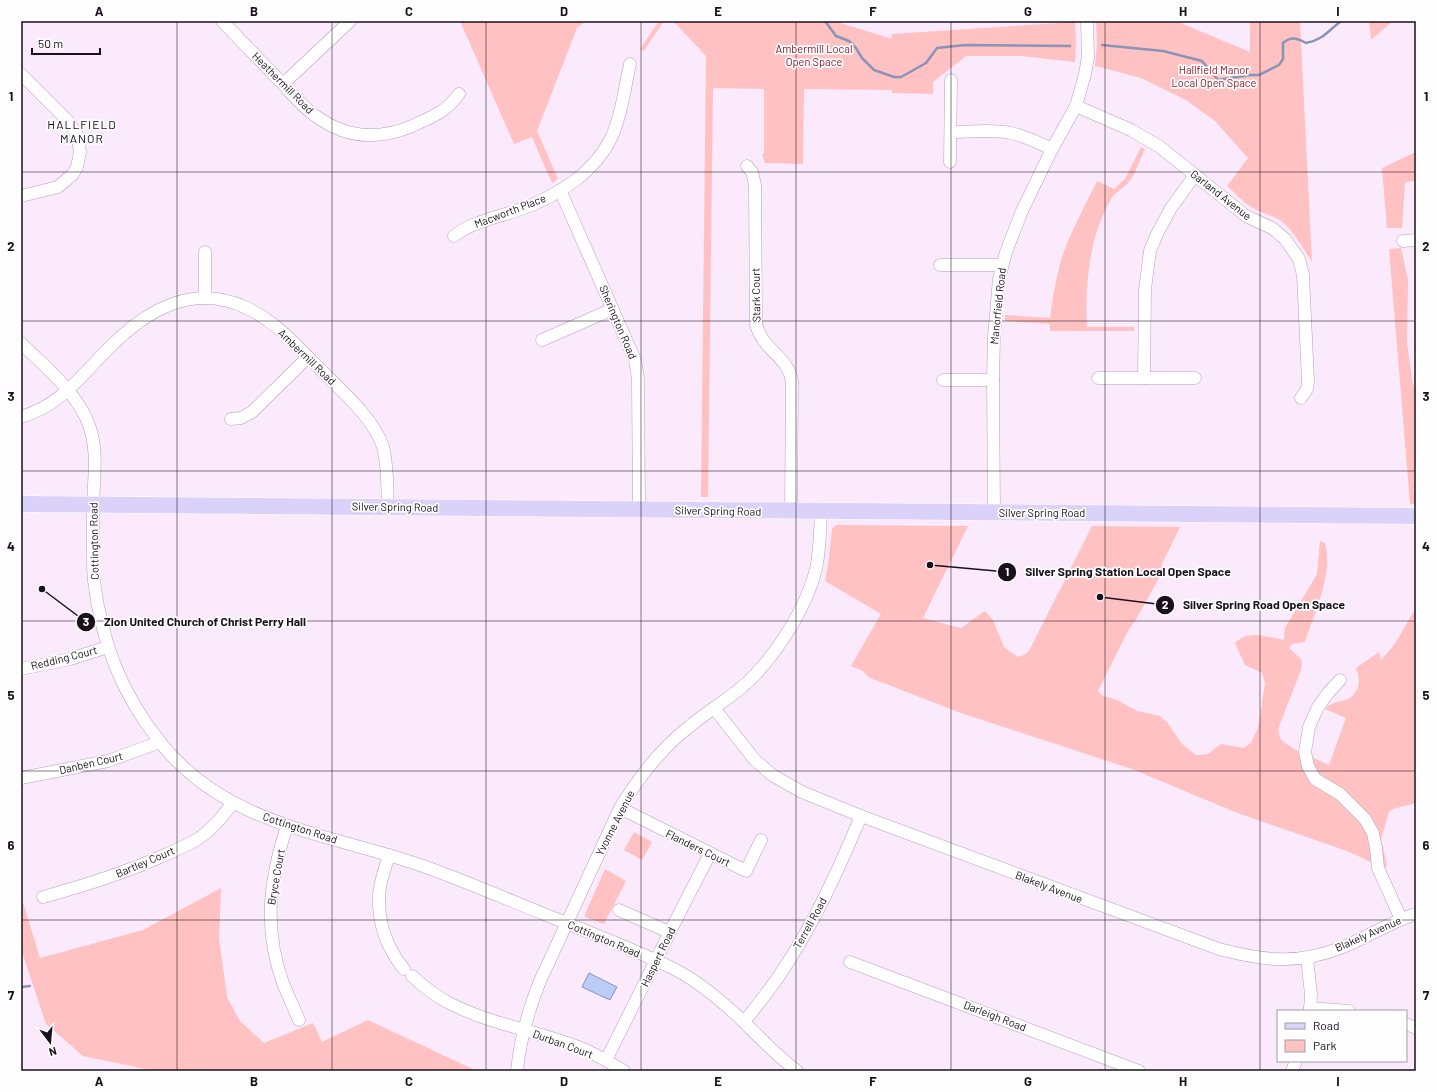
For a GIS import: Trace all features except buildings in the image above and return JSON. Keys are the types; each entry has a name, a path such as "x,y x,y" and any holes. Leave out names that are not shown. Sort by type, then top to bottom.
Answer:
{"main road":[{"name":"Silver Spring Road","path":"21,504 1416,516"}],"street":[{"name":"Heathermill Road","path":"222,21 312,113 324,122 340,130 358,135 369,136 402,130 442,112 452,104 459,94"},
{"path":"283,84 350,21"},
{"name":"Manorfield Road","path":"994,513 993,380 996,306 1002,265 1019,218 1052,149 1076,106 1086,74 1088,56 1087,21"},
{"name":"Macworth Place","path":"454,236 465,228 527,207 560,190 582,174 594,162 608,144 617,121 630,64"},
{"path":"21,74 68,121 77,135 80,152 77,167 73,174 58,187 21,196"},
{"path":"950,80 950,162"},
{"name":"Garland Avenue","path":"1076,106 1146,138 1160,147 1246,216 1272,228 1278,233 1299,259 1303,275 1308,381 1307,389 1301,398"},
{"path":"950,132 1002,131 1026,137 1052,149"},
{"name":"Stark Court","path":"747,166 752,172 755,185 756,324 764,343 783,361 788,368 792,382 791,511"},
{"path":"1144,378 1145,289 1150,252 1157,234 1171,208 1195,175"},
{"name":"Sherington Road","path":"560,190 630,348 637,368 639,510"},
{"path":"1404,241 1416,240"},
{"path":"205,252 205,298"},
{"path":"940,265 1002,265"},
{"name":"Ambermill Road","path":"21,417 49,405 69,391 108,349 145,317 169,304 181,300 205,298 222,300 248,308 275,326 350,399 368,421 378,437 382,447 386,466 388,507"},
{"path":"542,340 612,309"},
{"name":"Cottington Road","path":"21,343 69,391 86,417 92,434 94,456 93,578 108,647 112,661 138,712 170,754 195,776 233,804 287,826 388,855 451,876 567,923 678,971 697,983 744,1022 779,1057 797,1071"},
{"path":"231,419 238,419 252,412 308,357"},
{"path":"1098,378 1195,378"},
{"path":"943,380 993,380"},
{"name":"Yvonne Avenue","path":"517,1071 523,1030 530,1006 540,981 620,808 650,764 689,726 742,687 765,663 780,644 810,588 816,568 821,512"},
{"name":"Redding Court","path":"21,669 70,659 108,647"},
{"path":"1340,680 1328,692 1318,707 1309,727 1305,752 1308,766 1315,778 1340,794 1364,818 1373,833 1378,868 1401,919"},
{"name":"Blakely Avenue","path":"714,708 754,759 772,775 807,794 861,816 1219,949 1263,959 1288,960 1307,958 1343,947 1401,919 1416,914"},
{"name":"Danben Court","path":"21,778 108,762 160,742"},
{"name":"Bartley Court","path":"43,897 128,871 196,840 222,818 233,804"},
{"name":"Flanders Court","path":"620,808 746,871 761,840"},
{"name":"Terrell Road","path":"744,1022 779,976 816,914 836,876 861,816"},
{"name":"Bryce Court","path":"287,826 279,850 270,909 273,942 278,964 284,985 299,1020"},
{"name":"Haspert Road","path":"606,1060 669,932 710,854"},
{"name":"Durban Court","path":"388,855 379,897 381,919 385,938 396,960 425,988 448,1002 471,1013 581,1048 606,1060 624,1071"},
{"path":"619,910 669,932"},
{"path":"1307,958 1310,981 1310,1010"},
{"name":"Darleigh Road","path":"850,962 1139,1071"}],"green space":[{"path":"460,21 586,21 577,28 537,131 558,179 552,183 532,137 514,144"},
{"path":"659,21 664,21 644,51 640,49"},
{"name":"Ambermill Local Open Space","path":"673,21 834,21 892,39 892,34 1075,22 1075,62 1021,56 966,56 933,82 933,94 892,93 892,90 804,89 803,164 765,163 762,154 764,153 764,89 713,88 708,497 701,497 706,56"},
{"name":"Hallfield Manor Local Open Space","path":"1096,21 1176,21 1250,52 1250,21 1300,21 1312,262 1285,224 1278,219 1251,207 1227,186 1248,158 1215,121 1186,100 1141,78 1095,66 1097,43"},
{"path":"1369,21 1393,21 1371,40"},
{"path":"1141,147 1145,149 1134,174 1129,182 1111,199 1098,229 1090,261 1087,294 1087,327 1134,327 1134,331 1050,331 1050,324 1005,321 1005,315 1050,318 1056,280 1062,257 1074,228 1097,181 1114,189 1125,179"},
{"path":"1416,152 1416,181 1405,182 1402,228 1387,228 1382,168"},
{"path":"1401,248 1408,280 1407,343 1412,379 1416,395 1416,504 1410,504 1389,249"},
{"path":"836,525 968,526 923,618 961,628 985,611 993,620 1004,647 1018,657 1029,651 1092,526 1180,527 1162,564 1162,573 1129,629 1098,691 1103,696 1117,700 1137,711 1160,716 1167,722 1182,744 1196,755 1208,754 1221,744 1244,748 1251,743 1258,728 1265,684 1262,673 1245,665 1235,643 1246,636 1252,635 1284,640 1285,628 1317,574 1320,541 1325,543 1327,567 1322,593 1305,642 1292,644 1289,648 1302,660 1301,670 1278,729 1281,740 1294,749 1329,765 1346,718 1325,709 1333,703 1348,699 1355,693 1359,681 1356,668 1379,652 1381,660 1394,645 1414,611 1416,611 1416,803 1393,809 1389,812 1381,839 1387,866 1384,868 1347,851 1240,814 1132,769 958,712 868,677 863,671 851,666 881,614 825,581 832,529"},
{"path":"634,832 652,842 642,860 624,850"},
{"path":"605,869 626,881 604,924 585,917 585,914"},
{"path":"221,888 219,938 227,997 240,1021 264,1043 313,1023 322,1042 368,1020 477,1071 155,1071 83,1056 46,1024 21,949 21,896 40,958 143,930"}],"water":[{"path":"589,973 617,987 610,1000 582,987"}],"waterway":[{"path":"825,21 836,36 849,41 856,48 862,58 874,70 894,77 901,77 926,63 937,48 965,45 1070,46"},
{"path":"1102,45 1163,51 1202,61 1218,80 1259,75 1279,65 1283,59 1283,43 1289,39 1294,38 1306,43 1312,42 1325,35 1341,21"},
{"path":"21,987 30,986"}],"place":[{"name":"Silver Spring Station Local Open Space","path":"930,565"},
{"name":"Zion United Church of Christ Perry Hall","path":"42,589"},
{"name":"Silver Spring Road Open Space","path":"1100,597"}],"district":[{"name":"HALLFIELD MANOR","path":"82,132"}]}
